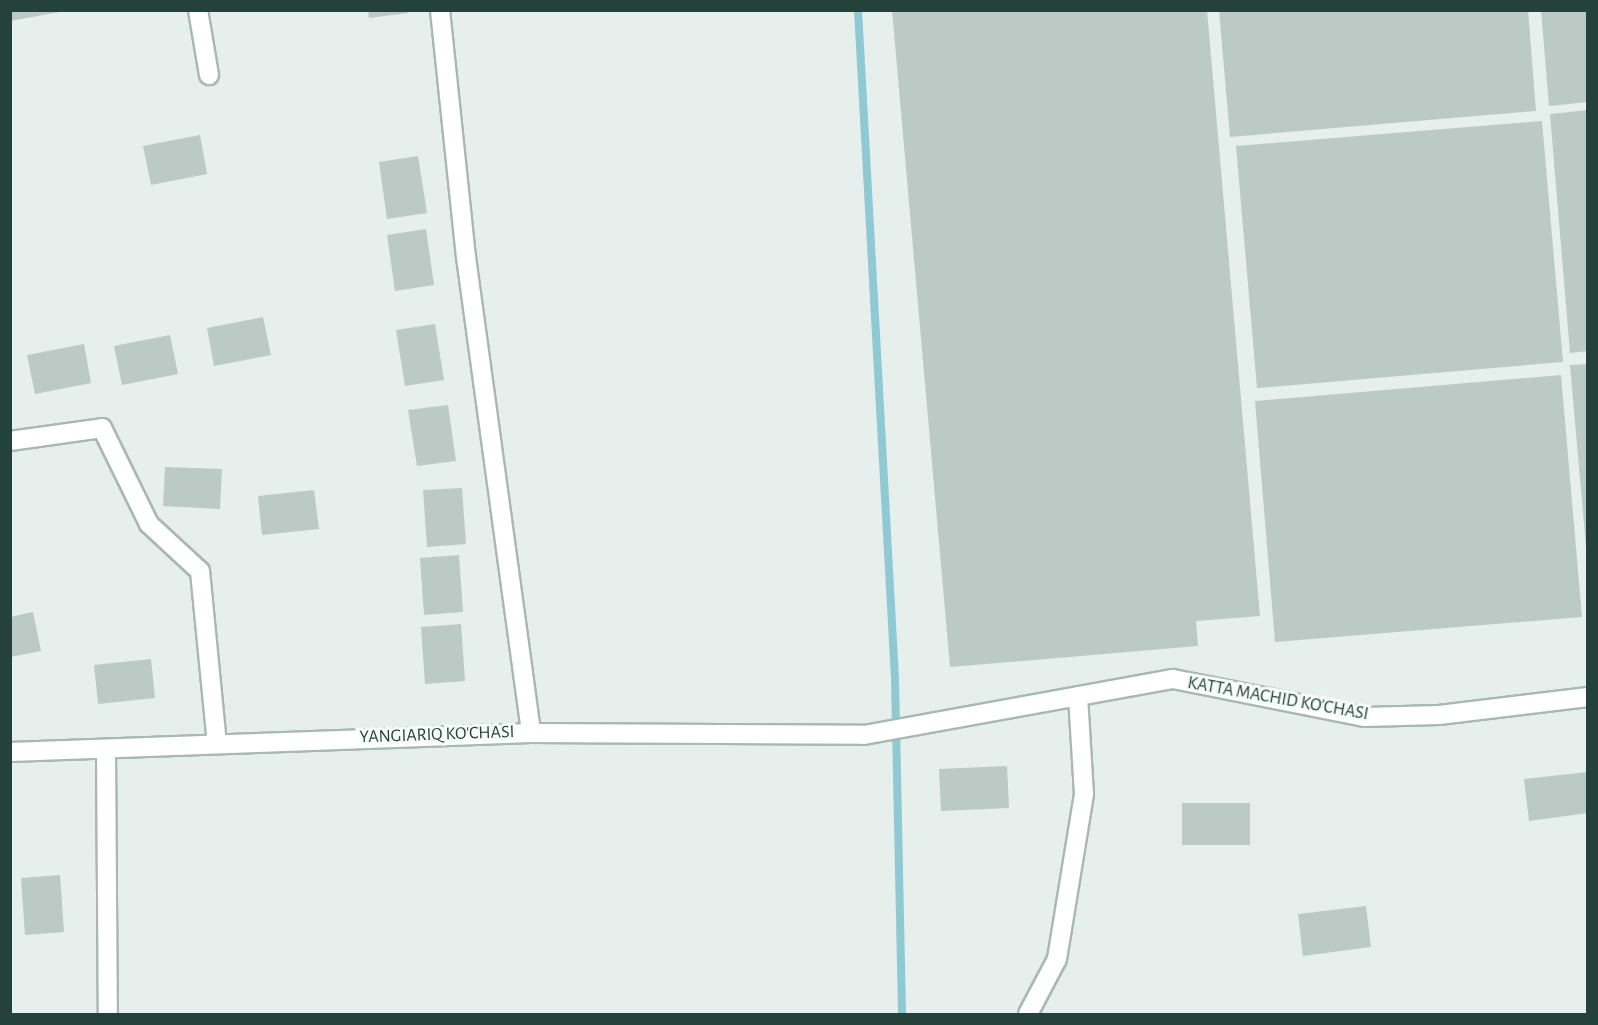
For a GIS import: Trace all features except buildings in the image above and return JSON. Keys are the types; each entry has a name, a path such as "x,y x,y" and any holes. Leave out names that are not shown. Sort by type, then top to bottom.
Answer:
{"street":[{"path":"198,10 209,75"},
{"path":"440,10 466,257 531,733"},
{"path":"10,441 102,428 149,524 200,571 217,744"},
{"name":"KATTA MACHID KO'CHASI","path":"923,725 1173,680 1365,717 1438,715 1587,697"},
{"path":"1028,1014 1057,959 1084,794 1078,696"},
{"name":"YANGIARIQ KO'CHASI","path":"10,752 531,733 864,735 923,725"},
{"path":"106,749 108,1014"}],"waterway":[{"path":"858,10 895,679 902,1014"}]}
